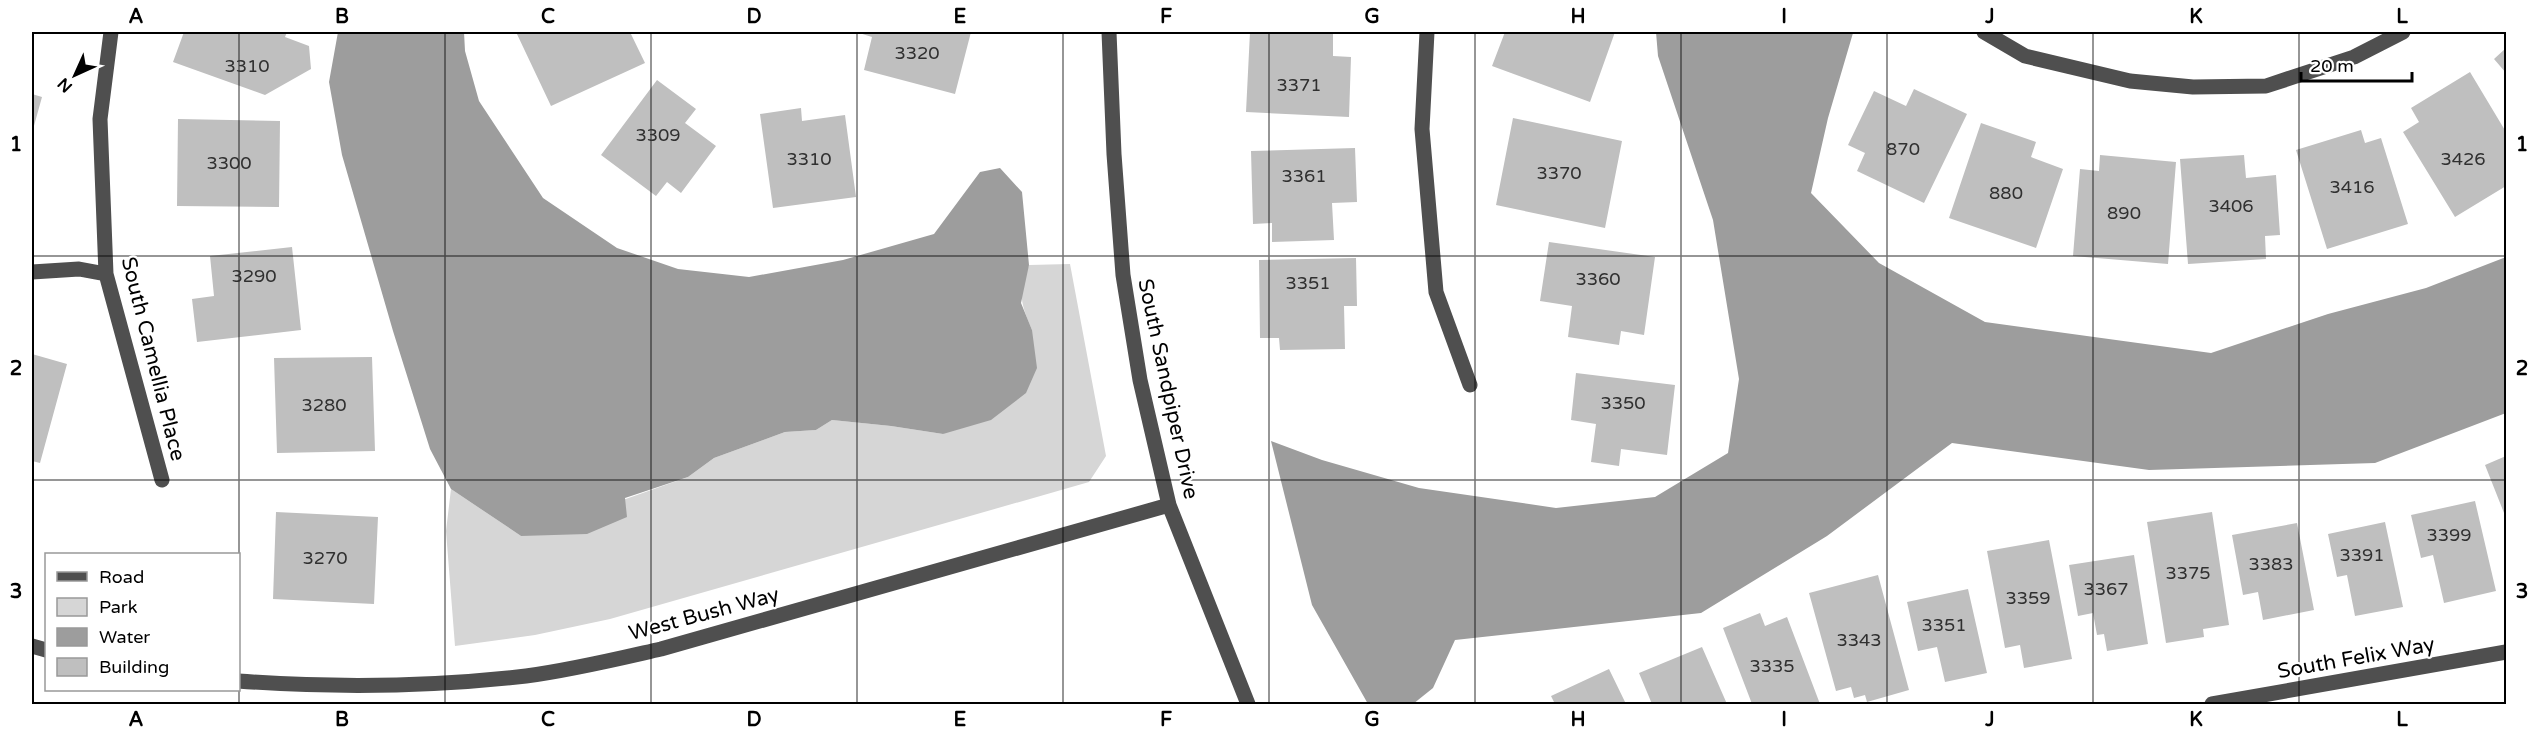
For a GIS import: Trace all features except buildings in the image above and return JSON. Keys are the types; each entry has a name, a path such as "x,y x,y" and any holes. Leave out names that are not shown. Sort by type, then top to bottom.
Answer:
{"street":[{"name":"South Camellia Place","path":"111,32 100,119 106,274 162,480"},
{"name":"South Sandpiper Drive","path":"1109,32 1114,154 1123,275 1140,380 1169,505 1248,705"},
{"path":"1427,32 1422,129 1436,292 1470,385"},
{"path":"1984,32 2025,56 2130,81 2193,87 2266,86 2354,57 2403,32"},
{"path":"32,272 79,269 106,274"},
{"name":"West Bush Way","path":"240,681 286,685 399,686 529,675 602,662 661,649 1169,505"},
{"name":"South Felix Way","path":"2212,705 2289,698 2506,652"}],"green space":[{"path":"1070,264 1106,456 1089,482 610,619 535,635 455,646 446,531 451,489 521,536 688,477 714,458 785,432 816,430 832,420 943,434 1032,330 1022,298 1023,284 1029,265"}],"water":[{"path":"338,32 464,32 465,51 479,101 543,198 617,248 678,269 749,277 843,260 934,234 980,172 1000,168 1022,192 1029,265 1021,303 1032,330 1037,368 1026,393 991,420 943,434 832,420 816,430 785,432 714,458 688,477 625,498 627,517 587,534 521,536 451,489 430,449 342,155 329,82"},
{"path":"1656,32 1853,33 1828,118 1811,193 1879,263 1985,322 2211,353 2328,314 2426,288 2506,257 2506,413 2375,463 2149,470 1952,443 1827,536 1701,613 1455,640 1433,688 1413,704 1368,704 1312,605 1271,441 1322,460 1419,488 1556,508 1655,497 1728,453 1739,379 1713,220 1658,56"}]}
